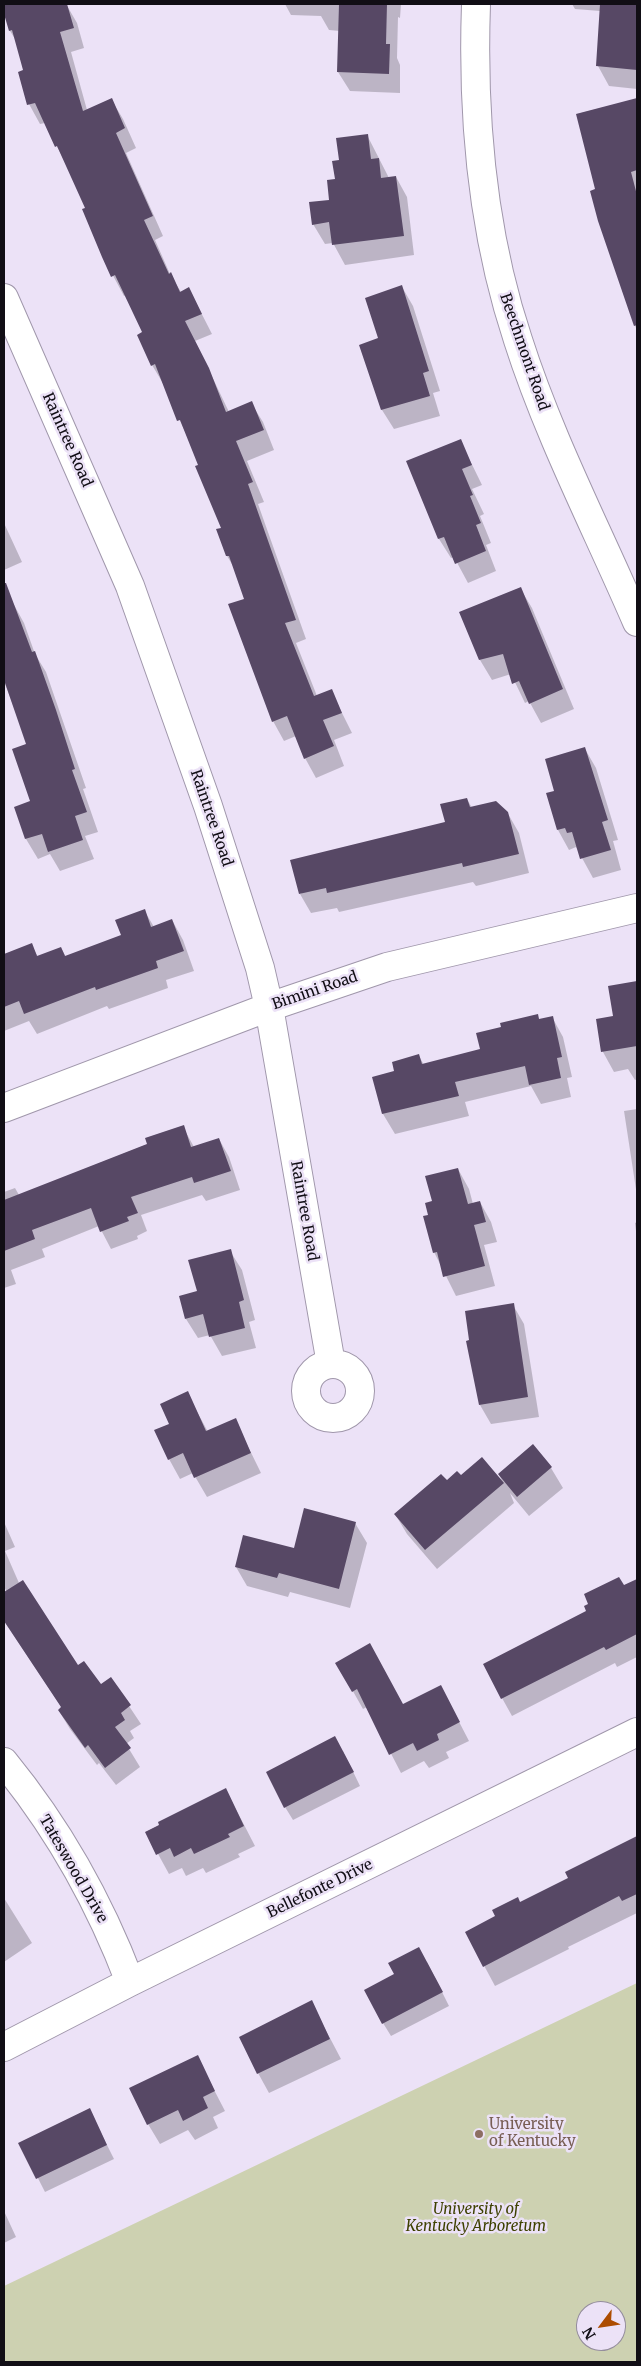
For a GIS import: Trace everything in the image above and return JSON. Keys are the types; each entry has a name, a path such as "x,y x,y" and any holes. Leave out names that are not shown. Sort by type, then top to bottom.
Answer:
{"street":[{"name":"Beechmont Road","path":"476,4 474,63 477,124 483,184 501,282 518,340 549,424 637,622"},
{"name":"Raintree Road","path":"4,298 130,586 208,806 260,968 269,1007 331,1364"},
{"name":"Bimini Road","path":"4,1108 269,1007 386,967 637,908"},
{"name":"Bellefonte Drive","path":"4,2047 130,1982 637,1732"},
{"name":"Tateswood Drive","path":"4,1762 49,1823 82,1878 116,1946 130,1982"}],"green space":[{"name":"University of Kentucky Arboretum","path":"637,1983 637,2362 4,2362 4,2286"}],"building":[{"path":"4,4 67,4 74,28 60,32 83,111 112,98 125,128 116,133 153,216 144,220 169,274 171,272 180,292 189,287 202,314 185,321 209,368 226,412 252,401 264,430 236,441 253,482 248,484 296,620 285,623 314,696 332,689 342,713 323,720 334,746 304,759 287,716 272,722 228,604 244,599 229,556 226,556 216,529 221,528 195,466 198,465 180,420 177,421 155,364 151,366 137,335 142,332 115,275 111,277 102,257 82,209 85,208 57,146 55,147 35,103 27,105 18,72 23,70 12,30 9,31 4,14"},
{"path":"339,4 387,4 386,44 390,44 389,74 337,72"},
{"path":"600,4 637,4 637,70 596,66"},
{"path":"637,98 637,170 631,172 637,195 637,325 634,326 598,221 590,191 595,189 576,114"},
{"path":"368,134 371,159 379,158 381,178 396,176 404,236 332,245 329,222 312,225 309,202 329,200 327,180 335,179 332,161 339,160 336,138"},
{"path":"402,285 429,371 423,373 430,396 381,410 359,345 378,338 365,298"},
{"path":"461,439 472,465 462,469 473,495 470,496 481,523 476,525 486,551 455,564 444,537 438,539 406,461"},
{"path":"4,583 6,583 32,652 35,651 56,710 75,769 72,770 87,812 75,816 83,840 48,852 42,834 25,839 14,807 30,801 12,749 26,744 4,680"},
{"path":"521,587 563,689 529,704 519,681 512,684 503,654 479,660 459,612"},
{"path":"585,747 608,820 602,822 611,850 580,859 572,832 567,833 565,828 557,830 546,793 554,791 545,759"},
{"path":"467,798 470,807 496,801 508,812 519,854 463,867 462,863 327,893 326,888 299,894 290,860 445,822 440,804"},
{"path":"145,909 151,927 172,919 184,951 156,961 158,968 96,990 95,987 24,1014 19,1001 4,1007 4,954 32,943 37,956 61,947 65,956 121,935 115,920"},
{"path":"637,981 637,1046 601,1052 596,1019 613,1016 608,986"},
{"path":"538,1014 539,1019 553,1016 562,1057 557,1058 561,1078 529,1085 525,1066 455,1082 459,1096 382,1114 372,1077 394,1071 392,1062 419,1054 422,1064 480,1049 476,1033 501,1027 500,1023"},
{"path":"184,1125 191,1147 219,1138 231,1171 194,1183 192,1177 131,1197 138,1213 127,1217 129,1221 100,1232 91,1208 32,1230 35,1239 4,1251 4,1200 147,1144 145,1138"},
{"path":"458,1168 468,1204 480,1201 486,1222 474,1225 485,1266 443,1277 437,1252 433,1253 423,1216 428,1215 425,1203 432,1201 425,1176"},
{"path":"231,1249 244,1300 239,1302 245,1328 209,1337 203,1314 185,1319 179,1296 197,1291 188,1260"},
{"path":"514,1303 528,1397 479,1405 466,1341 469,1340 465,1311"},
{"path":"188,1391 206,1431 236,1418 251,1453 194,1478 183,1453 168,1460 154,1430 169,1424 160,1404"},
{"path":"533,1444 552,1467 517,1497 498,1474"},
{"path":"482,1457 504,1483 425,1550 394,1514 441,1474 447,1480 457,1471 461,1475"},
{"path":"304,1508 356,1522 339,1589 279,1573 277,1578 235,1567 243,1535 294,1548"},
{"path":"619,1577 624,1585 637,1579 637,1634 606,1650 604,1647 501,1699 483,1664 586,1611 584,1606 588,1604 584,1594"},
{"path":"23,1580 78,1665 84,1661 101,1684 111,1677 131,1705 121,1713 125,1720 115,1727 131,1748 105,1768 88,1745 85,1748 58,1710 61,1707 4,1621 4,1592"},
{"path":"370,1643 403,1704 441,1685 460,1722 437,1734 439,1740 417,1751 413,1743 389,1755 357,1689 352,1692 335,1663"},
{"path":"335,1736 354,1772 284,1808 266,1772"},
{"path":"226,1788 244,1826 228,1834 230,1837 194,1854 191,1848 174,1857 170,1848 156,1855 145,1832 159,1825 158,1822"},
{"path":"637,1836 637,1894 622,1901 619,1896 483,1967 465,1932 495,1916 492,1910 518,1897 520,1902 568,1878 565,1872"},
{"path":"419,1947 443,1992 382,2024 364,1990 394,1974 388,1963"},
{"path":"312,2000 330,2039 257,2074 239,2037"},
{"path":"198,2055 215,2091 203,2097 208,2108 183,2121 178,2110 147,2125 129,2088"},
{"path":"90,2108 107,2145 36,2179 18,2143"}],"place":[{"name":"University of Kentucky","path":"479,2134"}]}
